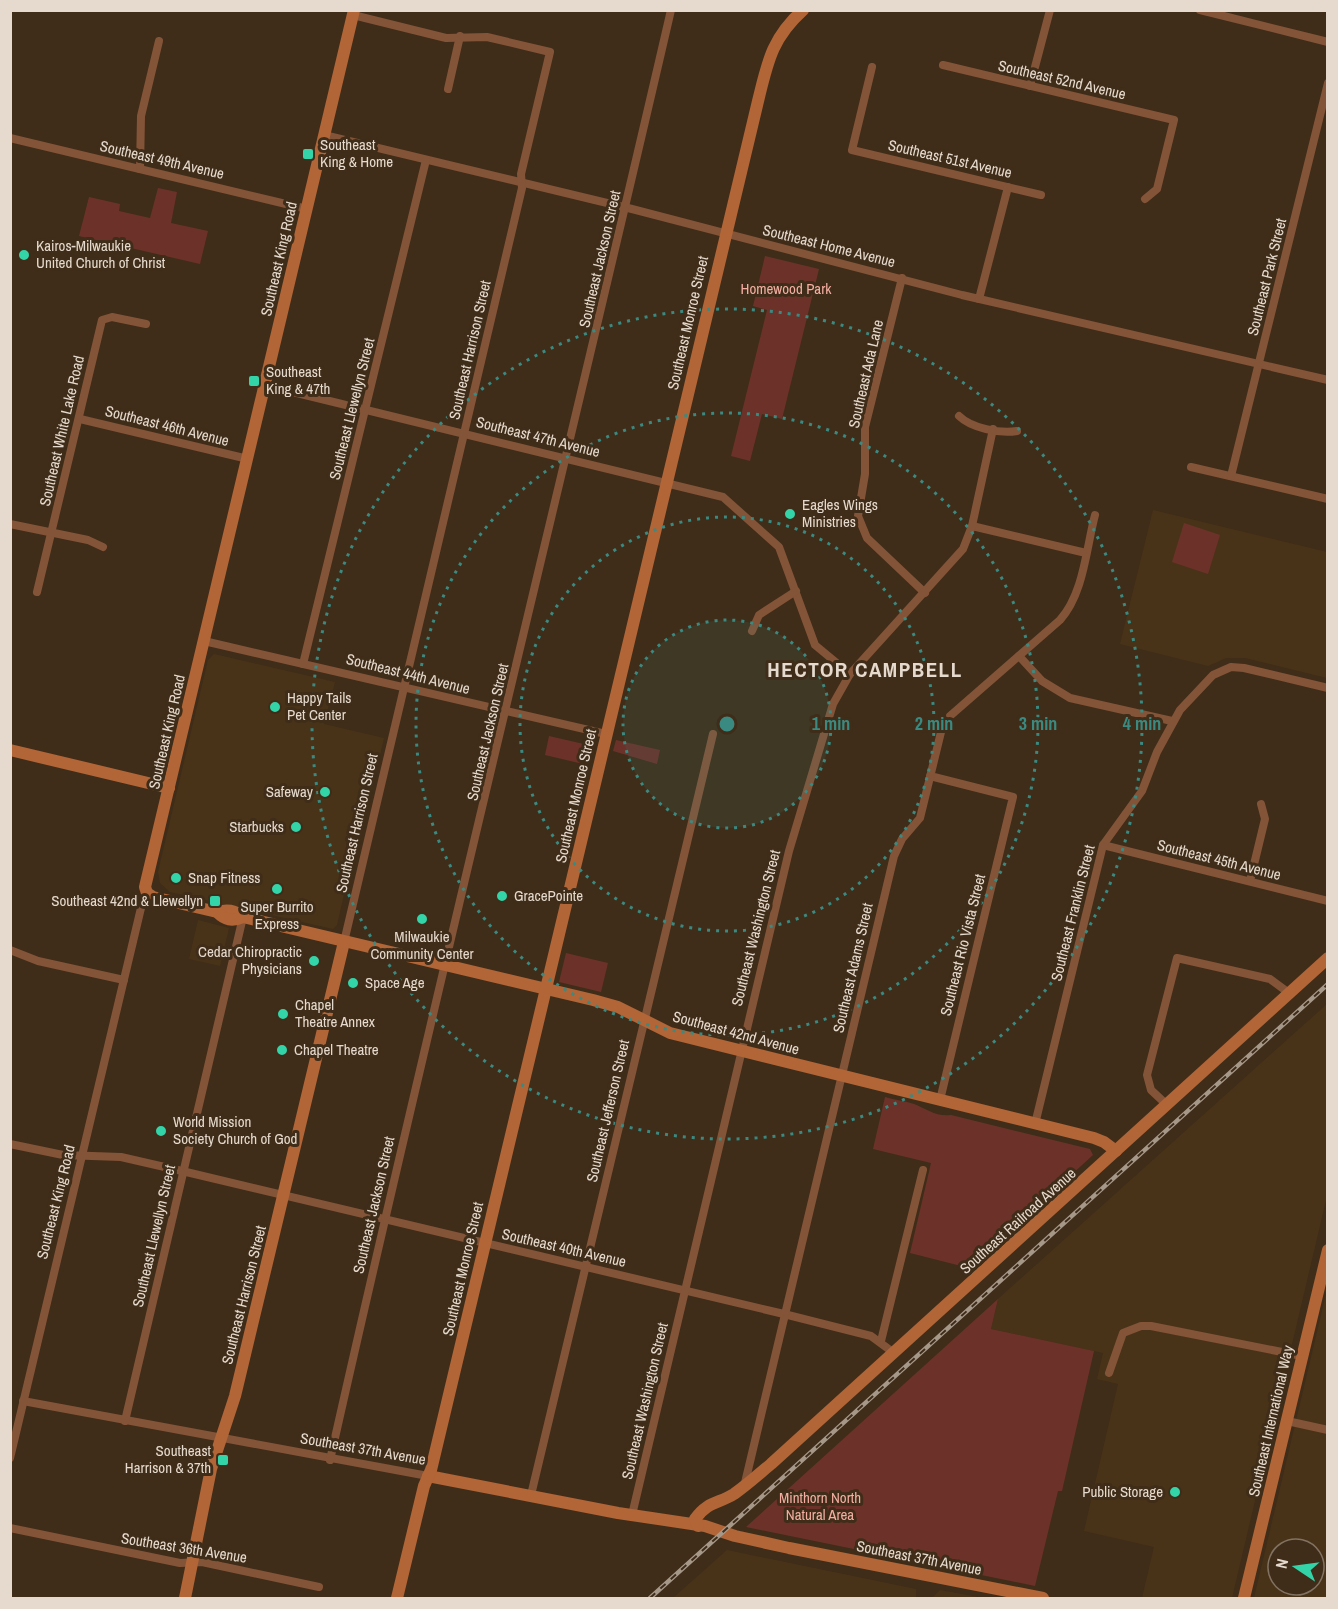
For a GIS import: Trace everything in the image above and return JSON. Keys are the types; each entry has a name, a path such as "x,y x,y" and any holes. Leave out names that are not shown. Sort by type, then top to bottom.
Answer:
{"street":[{"name":"Southeast Jackson Street","path":"330,1460 384,1220 567,458 671,10"},
{"name":"Southeast Monroe Street","path":"397,1599 546,989 725,234 772,48 785,28 803,10"},
{"path":"1030,86 1050,10"},
{"path":"1200,10 1328,42"},
{"path":"353,13 446,38 460,36 448,89"},
{"name":"Southeast King Road","path":"10,1458 15,1417 23,1401 141,908 148,896 146,885 353,13"},
{"name":"Southeast Harrison Street","path":"184,1599 211,1469 235,1396 466,433 523,184 522,174 550,52 487,37 460,36"},
{"path":"140,169 141,116 159,41"},
{"name":"Southeast 52nd Avenue","path":"943,65 1174,120 1157,189 1145,199"},
{"name":"Southeast 51st Avenue","path":"872,67 852,150 1041,195"},
{"name":"Southeast Park Street","path":"1231,476 1328,83"},
{"name":"Southeast Home Avenue","path":"324,135 626,208 980,299 1328,380"},
{"name":"Southeast 49th Avenue","path":"10,138 306,208"},
{"name":"Southeast Llewellyn Street","path":"303,664 426,160"},
{"path":"980,299 1008,187"},
{"name":"Southeast Ada Lane","path":"902,278 865,426 865,474 858,516 867,538 926,593"},
{"name":"Southeast White Lake Road","path":"38,592 102,320 112,317 146,324"},
{"name":"Southeast 47th Avenue","path":"264,386 711,493 730,502 779,547 815,645 850,675"},
{"path":"959,416 966,422 1008,433 1017,431"},
{"name":"Southeast 46th Avenue","path":"80,419 248,459"},
{"name":"Southeast Washington Street","path":"632,1515 789,851 833,704 850,675 956,561 968,540 972,526 993,429"},
{"path":"1191,467 1328,499"},
{"name":"Southeast Adams Street","path":"744,1487 894,856 902,839 920,818 942,728 950,716 1060,620 1070,608 1077,592 1095,515"},
{"path":"10,524 88,540 103,547"},
{"path":"972,526 1086,553"},
{"path":"752,631 759,615 796,591"},
{"name":"Southeast 44th Avenue","path":"204,640 606,734"},
{"path":"1019,656 1042,681 1071,698 1172,721"},
{"name":"Southeast Franklin Street","path":"1035,1124 1103,845 1142,790 1172,721 1207,680 1219,671 1231,668 1244,668 1328,688"},
{"name":"Southeast Jefferson Street","path":"531,1495 713,734"},
{"path":"10,750 169,788"},
{"name":"Southeast Rio Vista Street","path":"930,776 1013,797 940,1100"},
{"path":"1250,881 1265,819 1261,804"},
{"name":"Southeast 45th Avenue","path":"1103,845 1328,901"},
{"name":"Southeast 42nd Avenue","path":"148,896 217,912 223,918 235,921 243,917 612,1005 670,1033 1101,1140 1116,1151"},
{"name":"Southeast Llewellyn Street","path":"125,1421 243,917"},
{"path":"10,950 38,961 124,980"},
{"path":"1167,1104 1151,1090 1147,1075 1177,958 1270,979 1289,993"},
{"name":"Southeast Railroad Avenue","path":"698,1526 695,1519 702,1510 720,1498 723,1499 744,1487 1328,958"},
{"name":"Southeast 40th Avenue","path":"10,1144 63,1155 121,1157 284,1195 784,1314 881,1341 894,1353"},
{"path":"881,1341 923,1170"},
{"name":"Southeast International Way","path":"1244,1599 1328,1250"},
{"path":"1109,1373 1124,1333 1141,1326 1151,1326 1302,1356"},
{"name":"Southeast 37th Avenue","path":"23,1401 330,1460 698,1526 701,1531 772,1549 789,1548 1043,1599"},
{"path":"1287,1421 1328,1430"},
{"name":"Southeast 36th Avenue","path":"10,1528 180,1563 202,1562 319,1587"}],"shaded area":[{"path":"1153,510 1327,552 1327,678 1245,658 1226,658 1208,666 1120,644"},
{"path":"214,654 335,682 324,724 384,738 349,887 345,890 337,925 333,929 170,892 160,883 158,872 208,660"},
{"path":"198,920 229,928 220,966 189,959"},
{"path":"1327,1004 1327,1196 1232,1598 1142,1598 1154,1547 1084,1531 1118,1384 1097,1379 1103,1353 991,1329 998,1299"},
{"path":"1327,1290 1327,1598 1254,1598 1266,1547 1266,1597 1326,1597 1326,1537 1268,1537"},
{"path":"727,1550 916,1589 916,1598 673,1598"},
{"path":"940,1590 983,1598 932,1598"}],"green space":[{"path":"158,188 177,192 171,223 208,231 200,264 79,236 89,197 120,204 119,211 150,218"},
{"name":"Homewood Park","path":"765,256 819,269 782,419 762,414 750,461 731,456 767,310 753,306"},
{"path":"1184,523 1220,535 1208,574 1172,562"},
{"path":"549,736 588,745 583,764 545,755"},
{"path":"616,740 660,750 657,764 613,751"},
{"path":"566,953 608,963 601,992 559,982"},
{"path":"885,1097 914,1104 936,1114 951,1115 1090,1149 1093,1155 969,1268 910,1253 931,1163 873,1149"},
{"name":"Minthorn North Natural Area","path":"998,1299 991,1329 1094,1351 1062,1491 1058,1491 1035,1586 746,1527"}],"railway":[{"path":"650,1598 1328,984"}],"place":[{"name":"Southeast King & Home","path":"308,154"},
{"name":"Kairos-Milwaukie United Church of Christ","path":"24,255"},
{"name":"Southeast King & 47th","path":"254,381"},
{"name":"Eagles Wings Ministries","path":"790,514"},
{"name":"Happy Tails Pet Center","path":"275,707"},
{"name":"Safeway","path":"325,792"},
{"name":"Starbucks","path":"296,827"},
{"name":"Snap Fitness","path":"176,878"},
{"name":"Super Burrito Express","path":"277,889"},
{"name":"GracePointe","path":"502,896"},
{"name":"Southeast 42nd & Llewellyn","path":"215,901"},
{"name":"Milwaukie Community Center","path":"422,919"},
{"name":"Cedar Chiropractic Physicians","path":"314,961"},
{"name":"Space Age","path":"353,983"},
{"name":"Chapel Theatre Annex","path":"283,1014"},
{"name":"Chapel Theatre","path":"282,1050"},
{"name":"World Mission Society Church of God","path":"161,1131"},
{"name":"Southeast Harrison & 37th","path":"223,1460"},
{"name":"Public Storage","path":"1175,1492"}],"district":[{"name":"HECTOR CAMPBELL","path":"865,670"}]}
